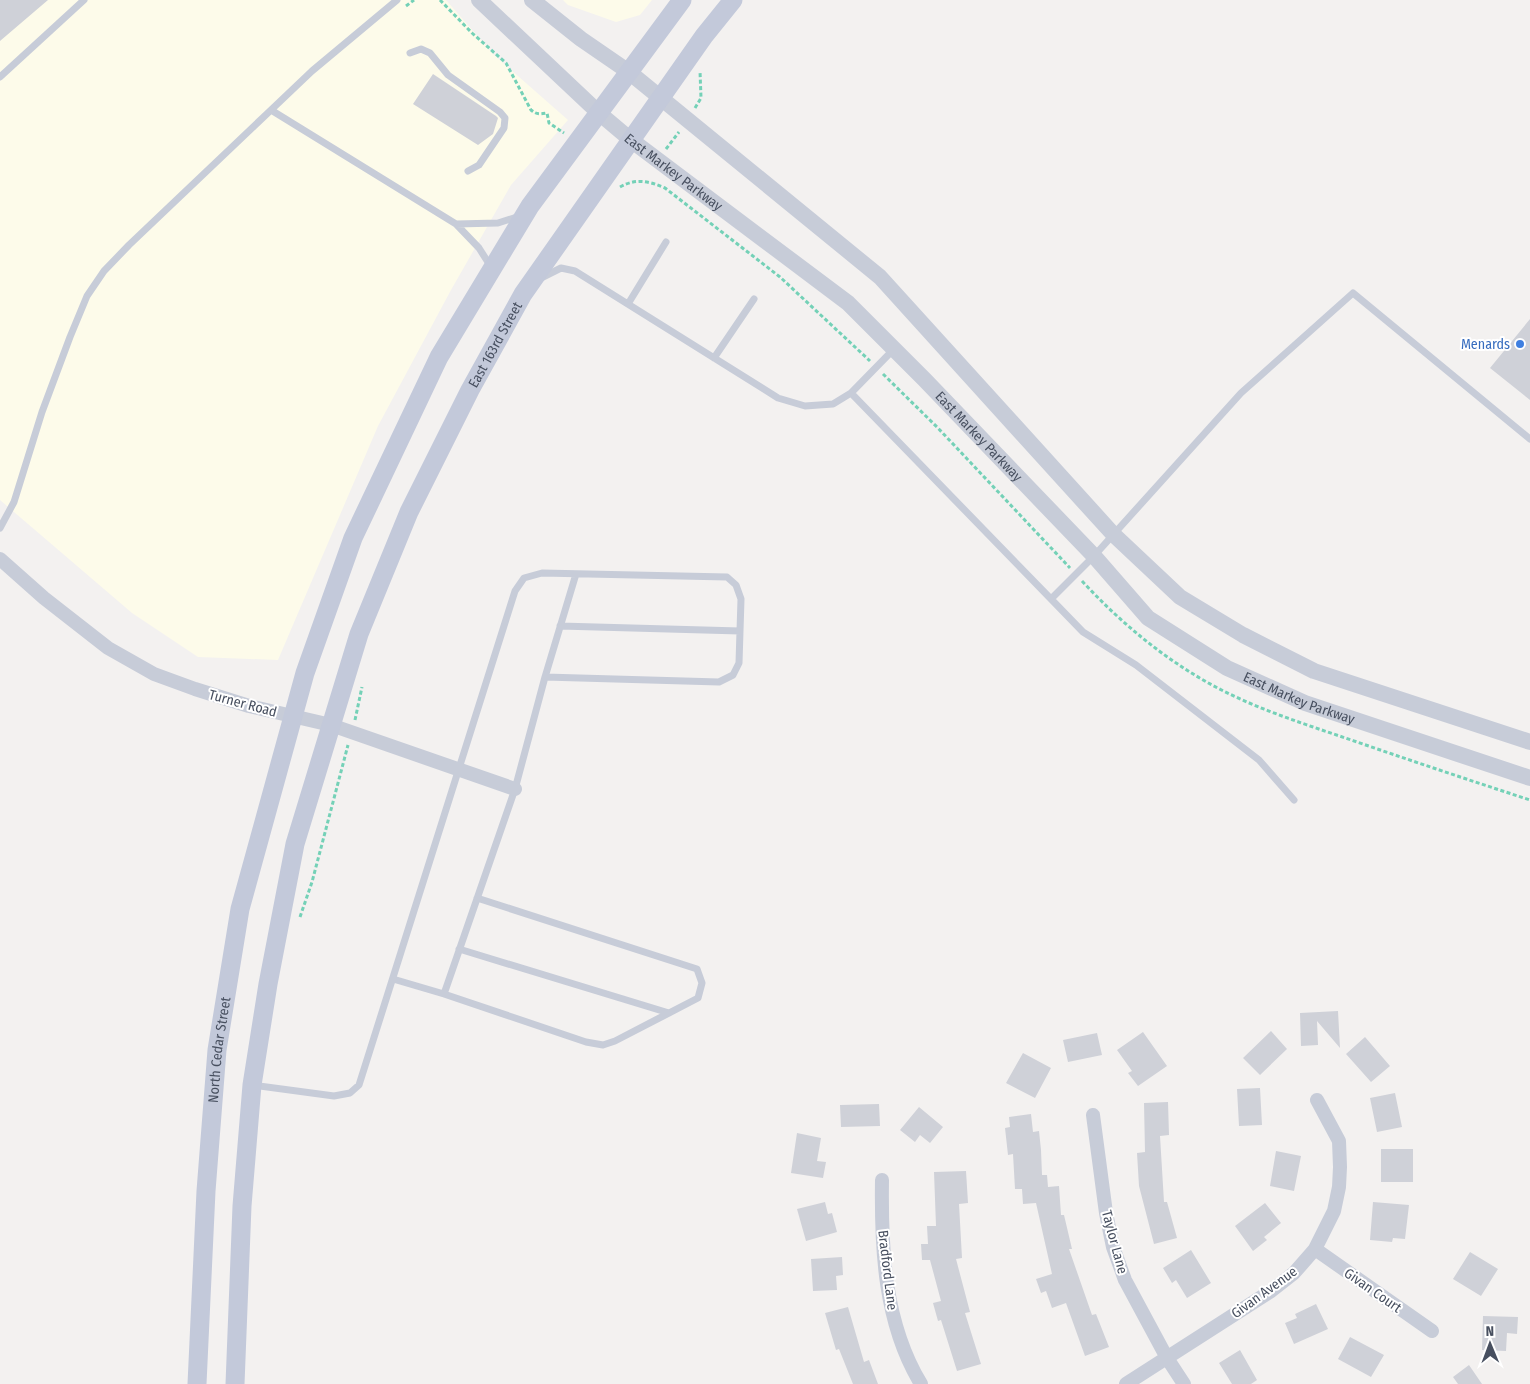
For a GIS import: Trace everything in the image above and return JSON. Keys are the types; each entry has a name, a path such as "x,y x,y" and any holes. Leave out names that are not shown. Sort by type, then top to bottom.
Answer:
{"main road":[{"path":"291,720 305,673 353,538 440,357 525,214 682,0"},
{"name":"East 163rd Street","path":"331,728 359,634 410,512 470,390 523,294 704,36 733,0"},
{"name":"North Cedar Street","path":"197,1384 206,1190 217,1050 240,909 291,720"},
{"path":"234,1384 242,1206 252,1085 268,984 295,844 331,728"}],"street":[{"name":"East Markey Parkway","path":"479,0 599,113 631,140 848,303 1094,556 1148,618 1227,668 1305,703 1530,778"},
{"path":"532,0 581,39 628,72 880,278 1113,534 1180,597 1243,635 1314,671 1530,742"},
{"name":"Turner Road","path":"0,559 44,598 108,648 154,674 291,720 352,732 515,789"},
{"name":"Givan Avenue","path":"1126,1384 1271,1291 1294,1273 1315,1249 1334,1211 1339,1187 1340,1167 1339,1142 1317,1100"},
{"name":"Taylor Lane","path":"1093,1115 1106,1213 1113,1247 1125,1280 1167,1358 1184,1384"},
{"name":"Bradford Lane","path":"882,1180 883,1255 888,1292 894,1320 922,1384"},
{"name":"Givan Court","path":"1315,1249 1432,1331"}],"lane":[{"path":"0,77 84,0"},
{"path":"0,528 14,502 42,412 70,336 88,296 104,271 312,71 397,0"},
{"path":"410,53 422,49 430,53 448,75 500,112 505,118 504,128 479,165 468,171"},
{"path":"271,110 456,224 480,248 492,269"},
{"path":"456,224 498,223 525,214"},
{"path":"628,304 666,242"},
{"path":"532,282 562,268 575,271 778,398 805,406 833,404 851,393 894,349"},
{"path":"1051,599 1094,556 1241,393 1353,293 1530,438"},
{"path":"714,358 754,299"},
{"path":"851,393 1083,632 1136,665 1259,760 1294,800"},
{"path":"252,1085 334,1096 350,1094 359,1085 515,591 524,578 542,573 727,577 736,585 742,599 739,663 733,675 718,682 545,678"},
{"path":"444,994 515,789 576,574"},
{"path":"560,626 740,631"},
{"path":"393,979 444,994 586,1042 603,1045 615,1041 698,998 702,983 697,968 477,898"},
{"path":"459,949 669,1013"}],"path":[{"path":"440,0 472,33 506,63 535,114 547,113 549,123 578,141"},
{"path":"645,181 688,120 701,98 701,68"},
{"path":"613,166 635,181"},
{"path":"615,191 620,186 635,181 645,181 666,188 780,277 937,427 1107,608 1162,654 1211,685 1246,702 1304,724 1530,800"},
{"path":"300,918 312,882 363,686"}],"shaded area":[{"path":"0,0 446,0 494,55 568,120 511,185 451,290 378,426 278,660 198,657 132,613 0,500"},
{"path":"563,0 652,0 640,15 616,22 568,5"}],"building":[{"path":"0,0 48,0 0,41"},
{"path":"433,74 498,118 493,134 478,145 413,104"},
{"name":"Menards","path":"1530,319 1530,400 1490,368"},
{"path":"1338,1011 1340,1048 1317,1021 1318,1045 1301,1046 1300,1013"},
{"path":"1271,1031 1287,1049 1260,1075 1243,1058"},
{"path":"1143,1032 1167,1066 1138,1086 1128,1073 1132,1071 1117,1050"},
{"path":"1097,1033 1102,1055 1068,1062 1063,1040"},
{"path":"1365,1037 1390,1066 1371,1082 1346,1054"},
{"path":"1023,1053 1051,1068 1035,1098 1006,1083"},
{"path":"1260,1088 1262,1125 1239,1126 1237,1089"},
{"path":"1395,1093 1402,1127 1377,1132 1370,1098"},
{"path":"1168,1102 1169,1135 1160,1136 1164,1202 1167,1202 1177,1238 1154,1244 1139,1186 1137,1153 1145,1152 1144,1103"},
{"path":"879,1104 880,1126 841,1127 840,1105"},
{"path":"919,1107 943,1127 930,1143 920,1135 915,1142 900,1130"},
{"path":"1031,1114 1033,1132 1039,1131 1042,1175 1047,1175 1048,1187 1059,1186 1061,1215 1064,1215 1072,1249 1069,1249 1092,1315 1096,1314 1109,1347 1085,1356 1066,1303 1052,1308 1046,1291 1041,1293 1036,1279 1052,1274 1036,1203 1023,1204 1022,1189 1015,1189 1013,1154 1008,1155 1005,1128 1010,1127 1009,1117"},
{"path":"797,1133 821,1138 817,1161 826,1162 823,1178 791,1173"},
{"path":"1381,1149 1413,1149 1413,1182 1381,1182"},
{"path":"1276,1151 1301,1156 1294,1191 1270,1186"},
{"path":"966,1171 968,1203 959,1204 962,1258 956,1259 970,1312 965,1313 981,1364 957,1371 941,1320 938,1321 933,1303 941,1301 930,1260 922,1260 921,1244 928,1244 927,1226 936,1226 934,1172"},
{"path":"825,1202 828,1214 832,1213 837,1232 806,1241 797,1209"},
{"path":"1373,1202 1409,1205 1405,1239 1393,1238 1392,1242 1370,1240"},
{"path":"1265,1203 1281,1223 1264,1237 1267,1240 1253,1251 1235,1226"},
{"path":"1191,1250 1211,1283 1187,1298 1176,1280 1172,1283 1163,1268"},
{"path":"1470,1252 1498,1269 1481,1296 1453,1279"},
{"path":"842,1257 843,1275 836,1276 837,1290 813,1291 811,1259"},
{"path":"1316,1304 1328,1329 1294,1344 1285,1323 1297,1318 1295,1314"},
{"path":"848,1307 864,1362 869,1360 878,1384 853,1384 839,1349 836,1350 825,1313"},
{"path":"1483,1316 1518,1317 1517,1334 1507,1333 1506,1351 1482,1350"},
{"path":"1350,1337 1384,1355 1371,1377 1338,1359"},
{"path":"1240,1350 1257,1380 1251,1384 1232,1384 1219,1363"},
{"path":"1469,1365 1482,1384 1458,1384 1453,1377"}],"place":[{"name":"Menards","path":"1520,344"}]}
